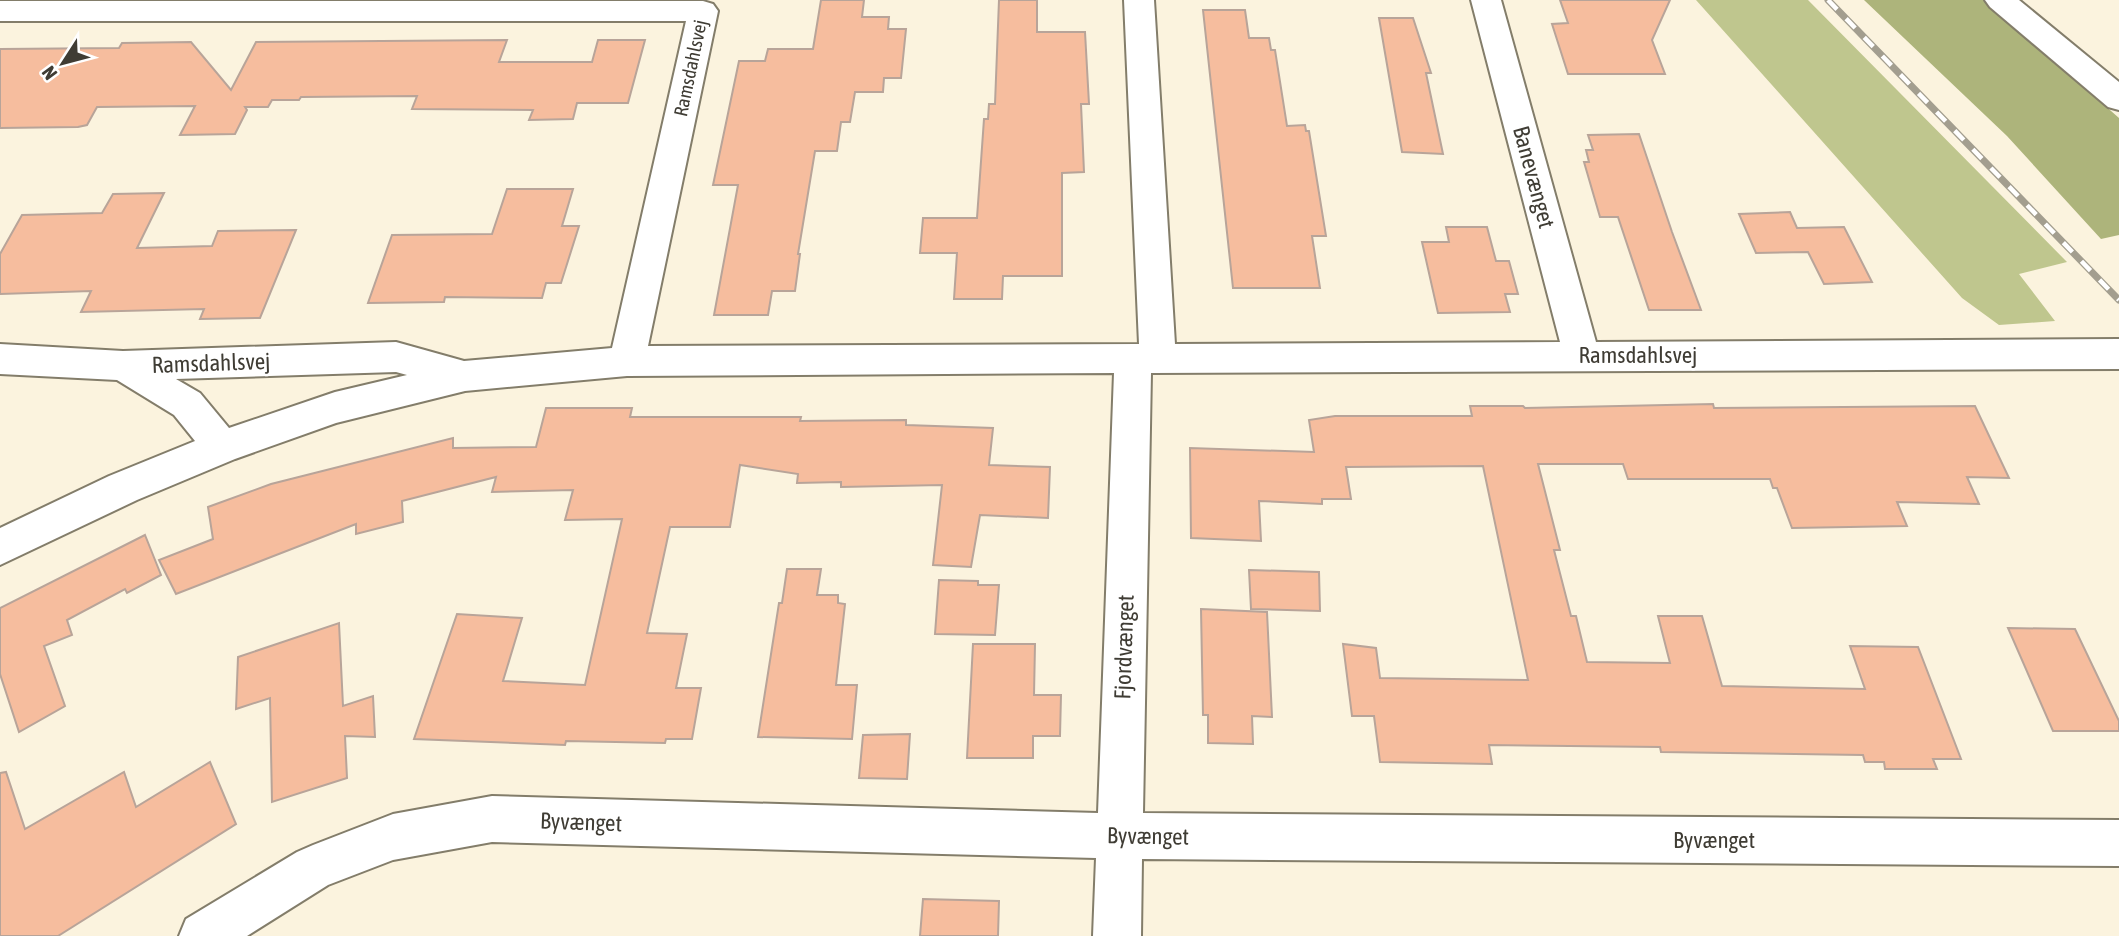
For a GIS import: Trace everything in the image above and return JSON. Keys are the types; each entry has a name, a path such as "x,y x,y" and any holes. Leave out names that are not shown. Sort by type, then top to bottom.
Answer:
{"street":[{"path":"1139,0 1145,358"},
{"name":"Banevænget","path":"1486,0 1582,355"},
{"path":"2000,0 2119,99"},
{"name":"Ramsdahlsvej","path":"0,12 703,10 627,360"},
{"name":"Ramsdahlsvej","path":"0,547 123,488 222,447 335,408 465,376 627,360 2119,354"},
{"name":"Ramsdahlsvej","path":"0,359 123,366 396,357 465,376"},
{"name":"Fjordvænget","path":"1117,936 1119,836 1145,358"},
{"name":"Ramsdahlsvej","path":"123,366 187,404 222,447"},
{"name":"Byvænget","path":"203,936 313,868 393,837 492,820 1119,836 2119,843"}],"green space":[{"path":"1696,0 1808,0 2067,262 2019,274 2055,321 1999,325 1962,298"},
{"path":"1864,0 1985,0 2119,118 2119,235 2101,239 2007,136"}],"building":[{"path":"821,0 864,0 862,17 889,17 888,29 906,29 901,78 884,78 883,92 855,92 850,122 841,122 837,151 815,151 798,254 795,291 772,291 768,315 714,315 738,185 713,185 739,61 765,61 768,49 813,49"},
{"path":"999,0 1037,0 1037,32 1085,32 1089,104 1081,104 1084,172 1062,173 1062,276 1003,276 1002,299 954,299 957,253 920,253 923,218 977,218 984,119 988,119 989,104 995,104"},
{"path":"1560,0 1670,0 1652,40 1665,74 1568,74 1552,24 1568,23"},
{"path":"1203,10 1245,10 1249,38 1269,38 1271,50 1275,50 1287,126 1305,125 1306,131 1309,131 1326,236 1312,236 1320,288 1233,288"},
{"path":"1379,18 1413,18 1431,73 1426,73 1443,154 1402,152"},
{"path":"507,40 499,62 592,62 598,40 645,40 628,103 577,103 573,119 529,120 533,110 412,109 417,96 301,97 299,100 272,100 268,107 245,107 247,110 235,134 180,135 195,106 97,107 87,125 78,127 0,128 0,49 119,48 122,43 191,42 231,90 256,42"},
{"path":"1639,134 1701,310 1649,310 1618,217 1600,217 1584,162 1589,162 1586,150 1593,150 1588,135"},
{"path":"507,189 573,189 562,226 579,226 561,283 546,283 542,298 445,297 444,302 368,303 392,235 492,234"},
{"path":"164,193 137,248 212,246 218,231 296,230 260,318 200,319 204,309 81,312 91,291 0,294 0,254 22,215 102,213 113,194"},
{"path":"1790,212 1797,228 1844,227 1872,282 1824,284 1808,252 1756,253 1739,214"},
{"path":"1446,227 1487,227 1496,261 1509,261 1518,294 1505,294 1510,312 1438,313 1422,242 1449,242"},
{"path":"1713,404 1714,408 1975,406 2009,478 1967,477 1979,504 1897,502 1907,526 1792,528 1777,488 1773,488 1770,479 1628,479 1623,464 1538,464 1560,550 1554,550 1571,616 1576,616 1587,662 1670,663 1658,616 1702,616 1722,686 1865,689 1850,646 1918,647 1961,759 1933,759 1937,769 1885,769 1884,762 1865,762 1863,755 1661,752 1660,747 1489,745 1492,764 1380,762 1374,716 1352,716 1343,644 1376,648 1380,678 1528,680 1483,466 1346,467 1351,499 1322,499 1322,504 1259,501 1261,541 1191,538 1190,448 1314,452 1309,420 1335,416 1472,416 1470,406 1525,408"},
{"path":"546,408 632,408 630,417 801,417 800,421 906,420 906,425 993,428 989,465 1050,467 1048,518 980,515 971,567 933,565 942,485 841,487 841,482 797,483 798,474 740,465 730,527 670,527 647,633 687,634 676,688 701,688 692,739 666,739 665,743 566,741 565,745 414,739 457,614 522,618 503,681 585,685 622,519 565,520 573,490 492,492 496,477 402,501 403,522 356,534 356,524 176,594 159,560 213,539 208,507 271,484 453,438 453,448 536,447"},
{"path":"145,535 161,575 127,593 125,589 67,620 72,635 44,646 65,706 19,732 0,674 0,608"},
{"path":"787,569 821,569 817,595 838,595 838,603 845,604 836,685 857,685 852,739 758,737"},
{"path":"1249,570 1319,572 1320,611 1251,609"},
{"path":"939,580 978,581 978,585 999,585 995,635 935,634"},
{"path":"1201,609 1267,612 1272,717 1252,716 1253,744 1208,743 1208,715 1203,715"},
{"path":"339,623 343,706 373,696 375,737 345,736 347,778 272,802 270,698 236,709 238,657"},
{"path":"2008,628 2075,629 2119,721 2119,731 2053,731"},
{"path":"973,644 1035,644 1034,695 1061,695 1060,736 1033,736 1033,758 967,758"},
{"path":"910,734 907,779 859,778 863,735"},
{"path":"210,762 236,824 58,936 0,936 0,773 6,772 25,829 124,772 136,807"},
{"path":"923,899 999,901 998,936 920,936"}],"railway":[{"path":"1828,0 2119,300"}]}
